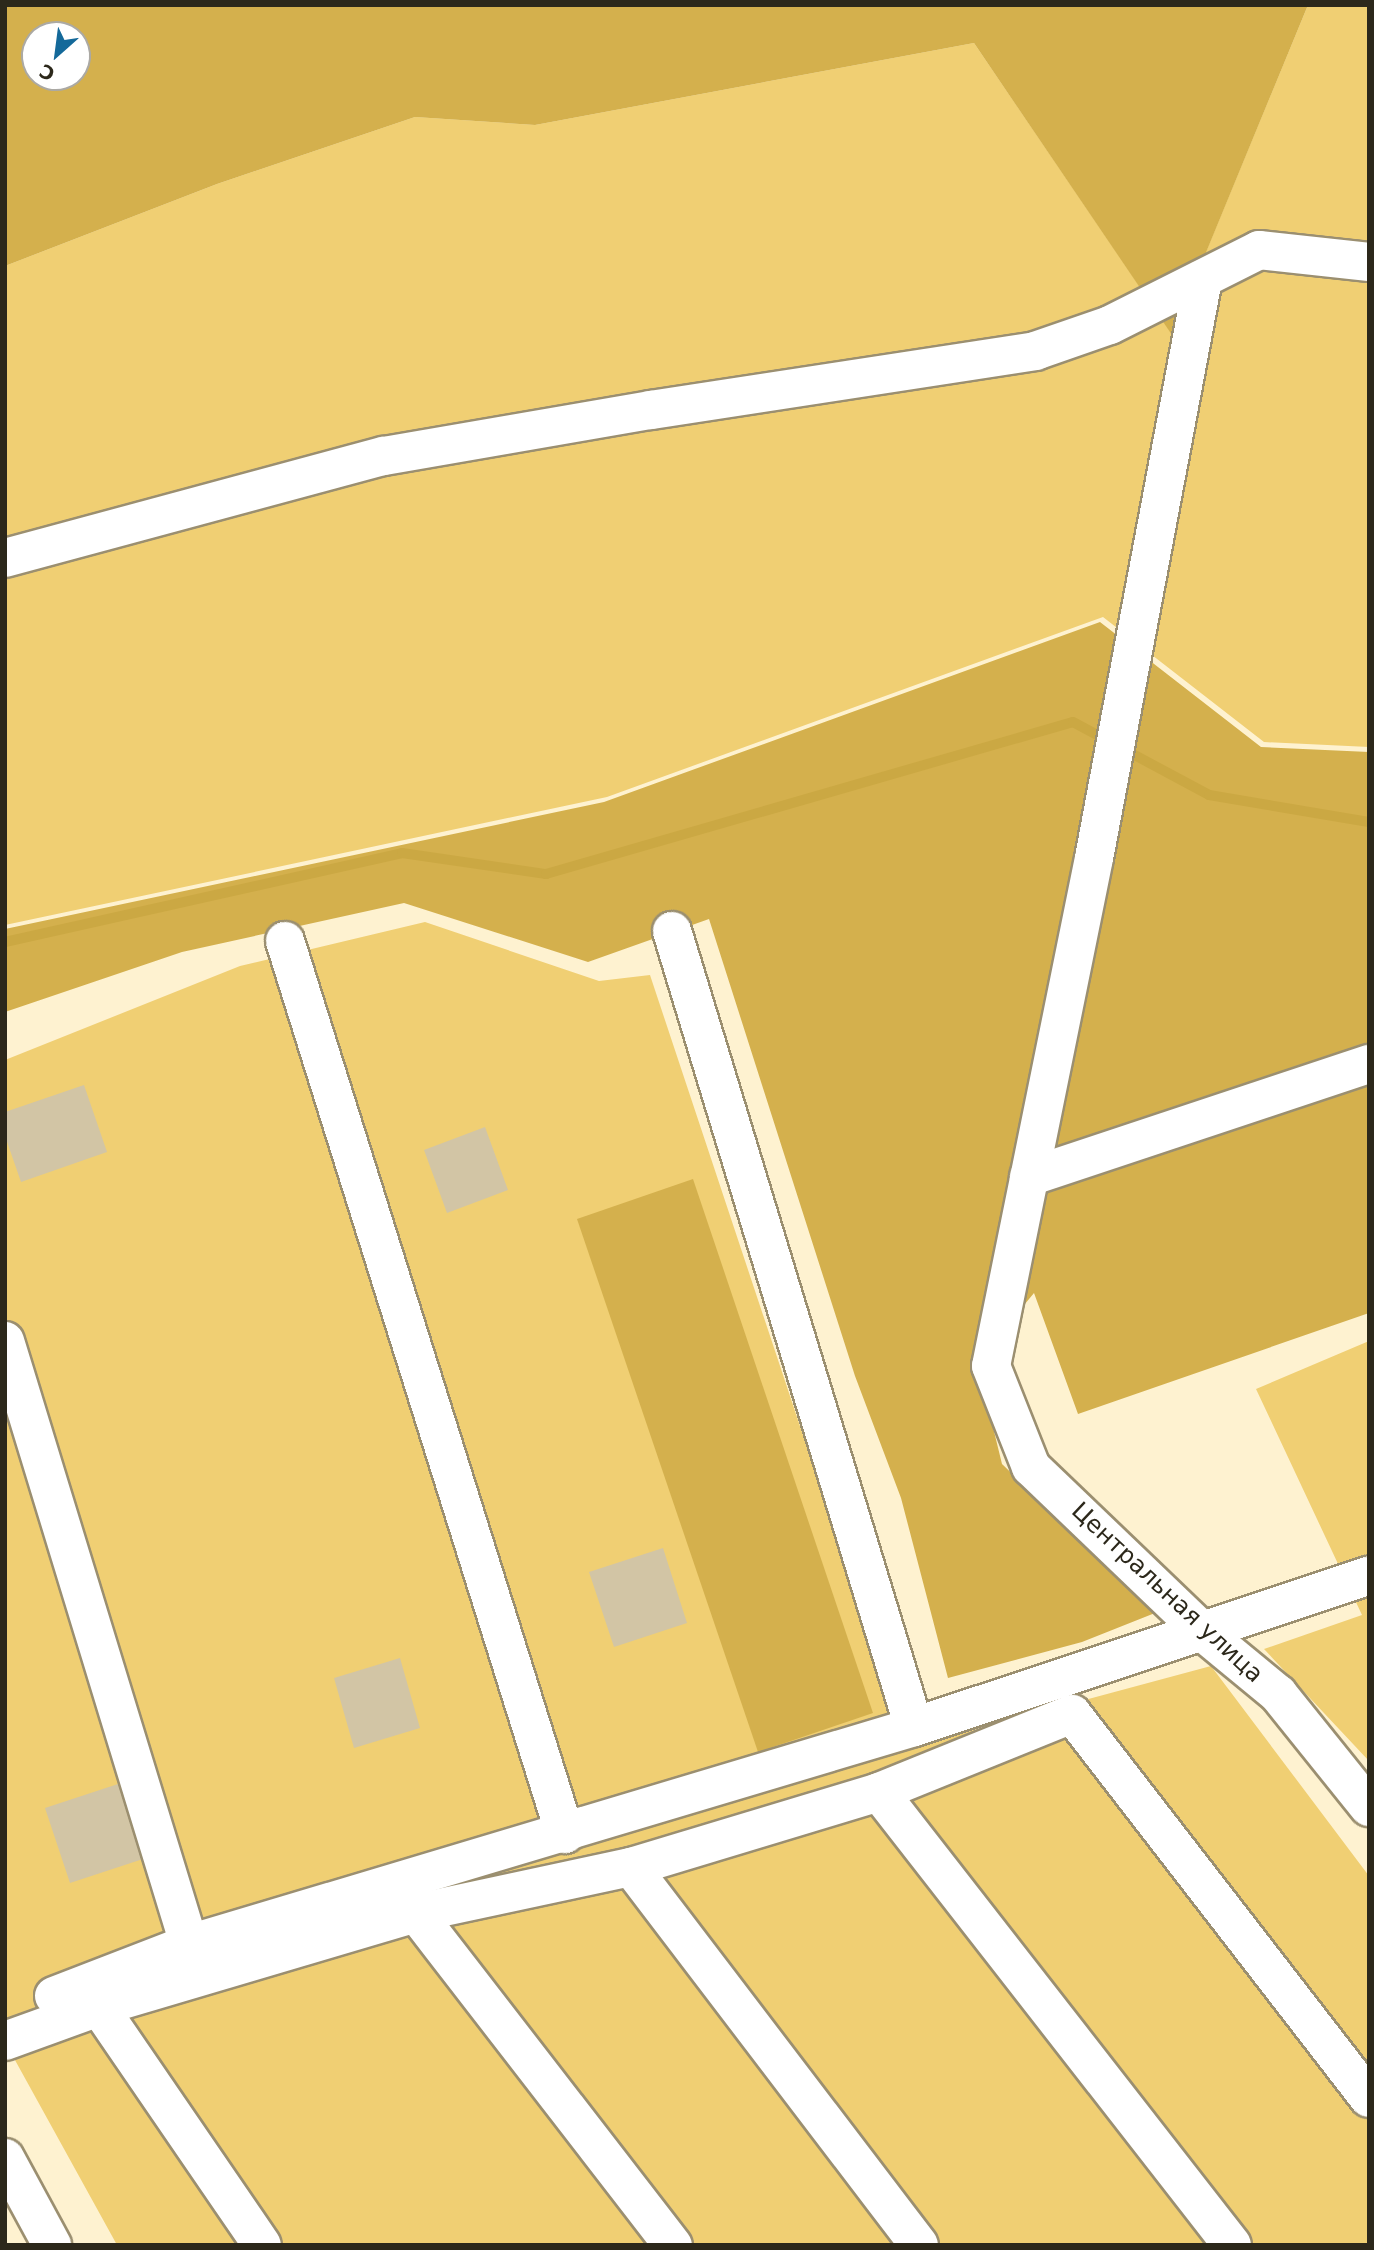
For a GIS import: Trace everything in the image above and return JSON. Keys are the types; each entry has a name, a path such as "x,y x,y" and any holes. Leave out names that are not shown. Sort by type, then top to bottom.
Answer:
{"street":[{"path":"5,558 384,456 651,410 1035,351 1110,325 1259,250 1369,262"},
{"path":"1203,279 1094,858 1029,1177 1369,1064"},
{"path":"672,931 914,1727"},
{"path":"285,941 565,1835"},
{"name":"Центральная улица","path":"1029,1177 991,1366 1031,1466 1204,1633 1278,1694 1369,1807"},
{"path":"5,1341 189,1944"},
{"path":"5,2015 189,1944 565,1835 914,1727 1204,1633 1369,1576"},
{"path":"5,2041 99,2007 416,1913 631,1867 879,1792 1072,1714 1369,2098"},
{"path":"879,1792 1232,2245"},
{"path":"631,1867 919,2245"},
{"path":"416,1913 673,2245"},
{"path":"99,2007 262,2245"},
{"path":"5,2158 52,2245"}],"shaded area":[{"path":"5,5 1308,5 1172,335 974,43 535,125 415,117 217,184 5,266"},
{"path":"1308,5 1369,5 1369,747 1264,742 1103,617 607,797 5,925 5,266 217,184 415,117 535,125 974,43 1172,334"},
{"path":"1100,622 1261,747 1369,752 1369,1313 1078,1414 1034,1293 977,1362 1002,1464 1155,1613 1082,1642 948,1678 901,1498 855,1376 709,919 588,962 404,903 182,952 5,1012 5,929 604,802"},
{"path":"425,922 599,981 650,975 907,1748 1211,1666 1369,1876 1369,2245 117,2245 5,2042 5,1060 240,966"},
{"path":"693,1179 873,1713 758,1752 577,1219"},
{"path":"1369,1341 1369,1761 1264,1649 1362,1615 1256,1389"}],"building":[{"path":"84,1085 107,1152 21,1182 5,1136 5,1112"},
{"path":"485,1127 508,1190 447,1213 424,1150"},
{"path":"663,1548 687,1623 614,1647 589,1572"},
{"path":"400,1658 420,1728 354,1748 334,1678"},
{"path":"118,1784 143,1859 70,1883 45,1808"}],"waterway":[{"path":"5,942 402,853 546,874 1073,722 1209,795 1369,822"}]}
